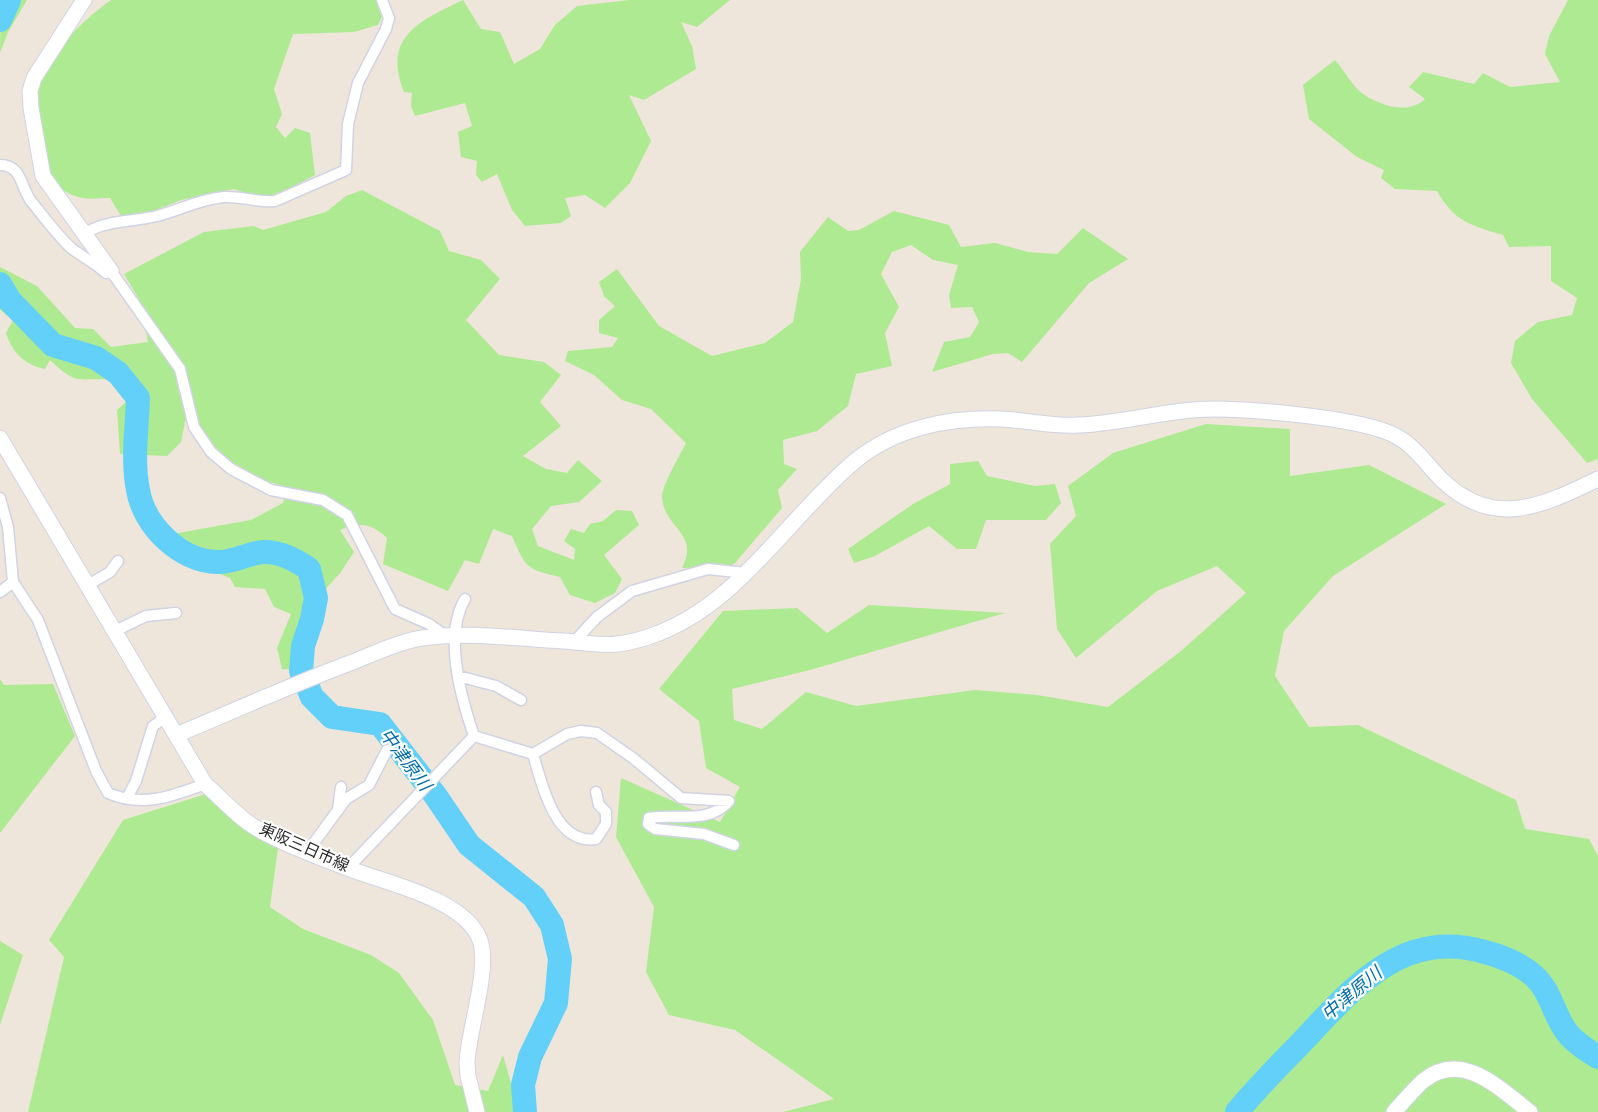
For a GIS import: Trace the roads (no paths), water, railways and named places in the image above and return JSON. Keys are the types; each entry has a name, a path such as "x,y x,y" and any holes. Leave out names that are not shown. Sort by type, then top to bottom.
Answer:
{"street":[{"path":"84,0 44,60 30,91 43,176 180,369 194,427 211,452 231,469 271,490 323,500 347,515 395,609 451,635"},
{"path":"85,233 94,228 157,216 193,202 224,197 264,202 275,201 346,170 348,124 358,83 387,29 389,18 382,0"},
{"path":"0,165 8,165 17,170 31,201 73,249 91,259 106,273 111,271"},
{"path":"176,735 405,641 451,635 612,646 663,631 715,600 746,573 827,487 869,450 901,433 959,420 1004,419 1082,425 1216,409 1353,423 1394,435 1410,445 1453,490 1470,501 1513,510 1555,500 1598,479"},
{"name":"東阪三日市線","path":"0,438 205,784 250,824 348,868 434,900 454,910 465,919 480,940 483,969 467,1062 477,1112"},
{"path":"0,498 8,526 13,582 38,620 102,785 108,793 128,798 160,800 205,784"},
{"path":"88,585 110,572 117,561"},
{"path":"574,642 597,617 632,591 708,569 746,573"},
{"path":"0,592 13,582"},
{"path":"465,599 451,635 463,705 474,736"},
{"path":"115,631 146,616 176,613"},
{"path":"458,676 496,686 521,700"},
{"path":"128,798 136,781 153,726 166,717"},
{"path":"474,736 533,754 567,734 581,731 597,734 633,758 681,798 729,801 724,806 693,818 661,815 649,818 648,824 655,830 704,834 734,845"},
{"path":"348,868 474,736"},
{"path":"308,851 354,793 369,785 387,750"},
{"path":"533,754 541,781 562,826 573,837 583,841 596,839 606,824 606,812 599,805 596,792"},
{"path":"338,811 341,787"},
{"path":"1394,1112 1424,1080 1445,1070 1460,1068 1478,1073 1530,1112"}],"waterway":[{"name":"中津原川","path":"0,20 9,0"},
{"name":"中津原川","path":"0,284 10,301 53,345 96,358 118,373 138,398 135,456 138,490 148,516 166,540 191,556 204,560 224,562 269,552 288,557 309,569 316,598 303,646 301,671 312,697 332,717 380,724 435,795 469,845 534,897 552,925 560,959 556,1003 530,1057 523,1085 525,1112"},
{"name":"中津原川","path":"1237,1112 1339,1003 1359,985 1402,956 1426,949 1452,946 1481,951 1523,968 1540,982 1569,1035 1598,1057"}]}
